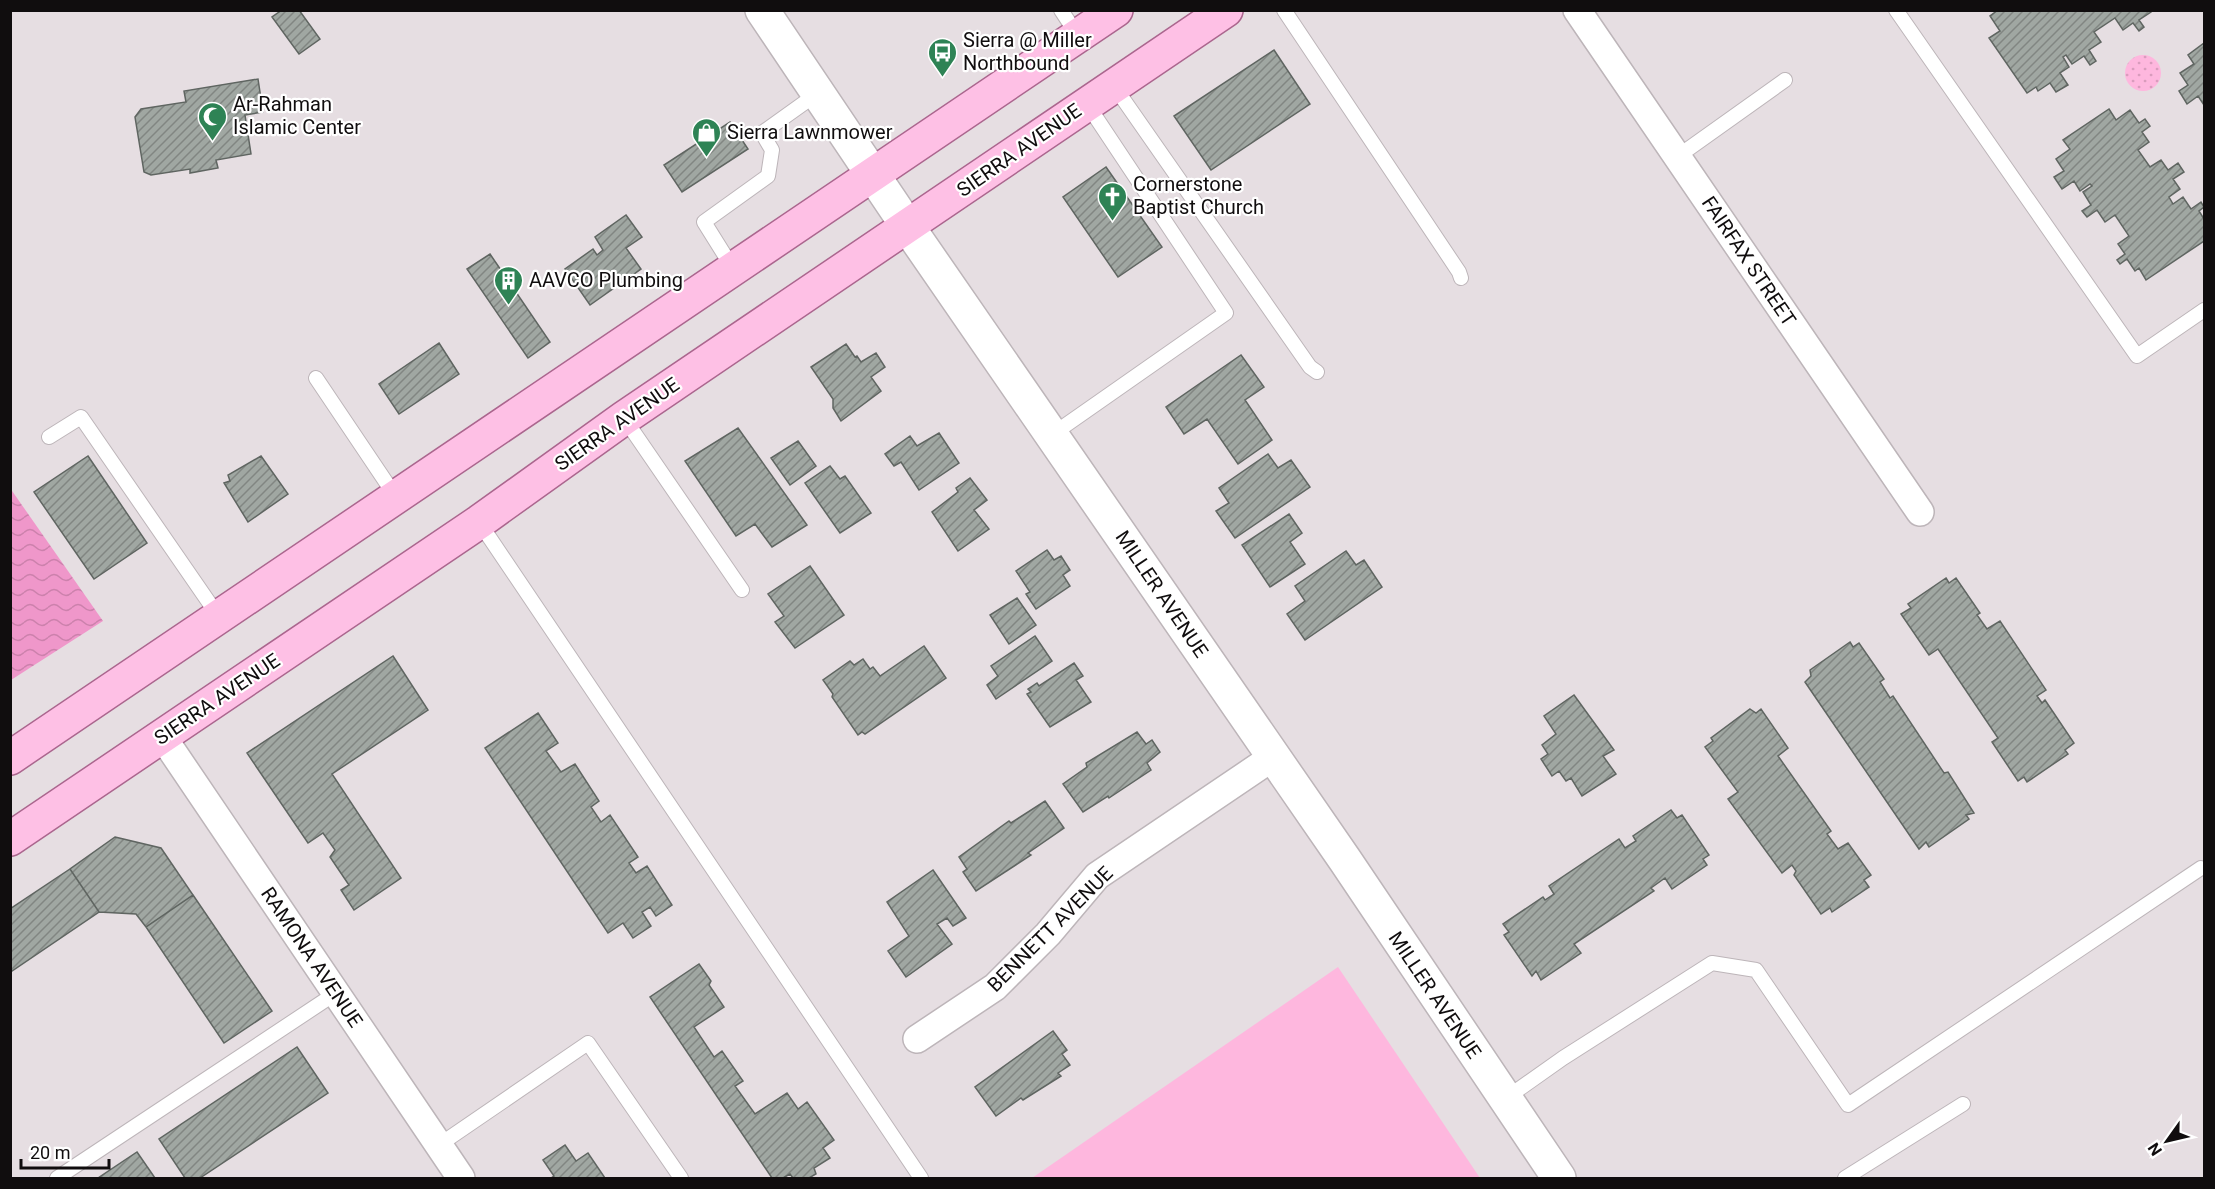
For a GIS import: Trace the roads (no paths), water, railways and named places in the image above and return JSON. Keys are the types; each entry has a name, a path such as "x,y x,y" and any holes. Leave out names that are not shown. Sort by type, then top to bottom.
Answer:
{"main road":[{"path":"10,758 873,175 1069,23 1116,10"},
{"name":"SIERRA AVENUE","path":"10,839 479,522 624,418 1226,10"}],"street":[{"name":"MILLER AVENUE","path":"762,10 908,227 1345,860 1558,1179"},
{"name":"FAIRFAX STREET","path":"1577,10 1920,512"},
{"name":"RAMONA AVENUE","path":"162,736 461,1179"},
{"name":"BENNETT AVENUE","path":"916,1039 995,987 1048,934 1097,876 1273,757"}],"lane":[{"path":"1284,10 1461,278"},
{"path":"1896,10 2137,357 2205,310"},
{"path":"1677,157 1785,80"},
{"path":"1114,85 1310,367 1317,372"},
{"path":"734,270 704,222 768,176 772,150 762,133 818,93"},
{"path":"1053,434 1226,313 1087,104"},
{"path":"315,378 396,497"},
{"path":"50,437 81,417 219,617"},
{"path":"624,418 742,590"},
{"path":"479,522 921,1179"},
{"path":"1505,1099 1563,1058 1712,963 1756,970 1848,1105 2201,868"},
{"path":"57,1179 336,993"},
{"path":"439,1145 588,1044 681,1179"},
{"path":"1845,1179 1963,1104"}],"water":[{"path":"10,488 103,621 11,680 10,680"}],"place":[{"name":"Sierra @ Miller Northbound","path":"942,78"},
{"name":"Ar-Rahman Islamic Center","path":"212,142"},
{"name":"Sierra Lawnmower","path":"706,158"},
{"name":"Cornerstone Baptist Church","path":"1112,222"},
{"name":"AAVCO Plumbing","path":"508,306"}]}
